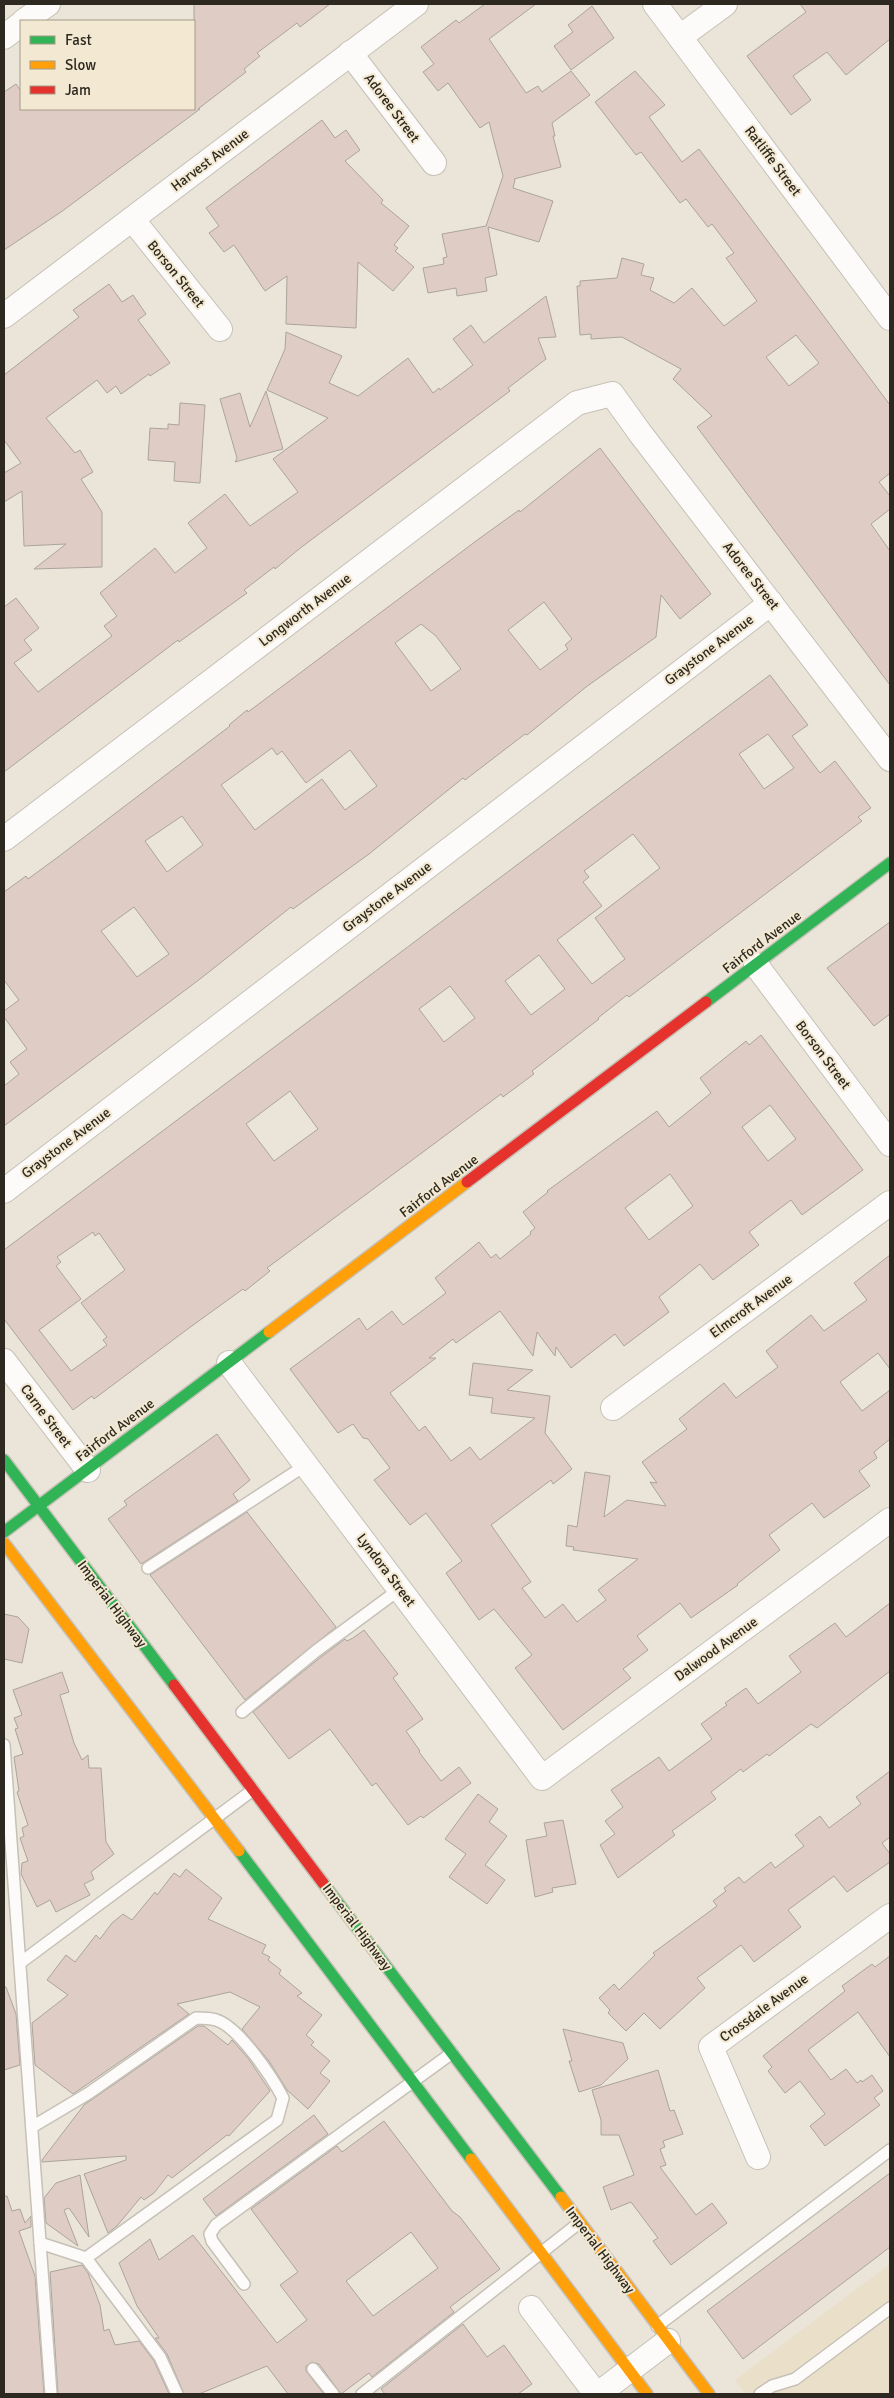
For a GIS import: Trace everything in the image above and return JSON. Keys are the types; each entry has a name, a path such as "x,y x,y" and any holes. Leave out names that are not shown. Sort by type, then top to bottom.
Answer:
{"main road":[{"name":"Fairford Avenue","path":"4,1532 890,863"},
{"name":"Imperial Highway","path":"4,1460 709,2394"},
{"path":"4,1543 215,1819 647,2394"}],"street":[{"path":"25,20 48,4"},
{"name":"Harvest Avenue","path":"4,316 416,4"},
{"name":"Ratliffe Street","path":"655,4 890,318"},
{"path":"680,37 725,4"},
{"path":"4,37 20,25"},
{"name":"Adoree Street","path":"350,53 434,163"},
{"name":"Borson Street","path":"132,219 220,329"},
{"name":"Adoree Street","path":"612,394 890,759"},
{"name":"Longworth Avenue","path":"4,839 576,403 612,394"},
{"name":"Graystone Avenue","path":"4,1191 771,603"},
{"name":"Borson Street","path":"756,965 890,1144"},
{"name":"Elmcroft Avenue","path":"613,1408 890,1203"},
{"name":"Carne Street","path":"4,1361 88,1470"},
{"name":"Lyndora Street","path":"229,1363 542,1778"},
{"name":"Dalwood Avenue","path":"542,1778 890,1520"},
{"name":"Crossdale Avenue","path":"758,2157 711,2047 890,1916"},
{"path":"531,2308 597,2394 629,2370 663,2333"}],"lane":[{"path":"148,1568 306,1466"},
{"path":"242,1712 316,1651 400,1589"},
{"path":"4,1745 51,2394"},
{"path":"20,1963 253,1790"},
{"path":"32,2127 89,2093 196,2018 216,2020 232,2029 272,2078 283,2098 277,2120 86,2258"},
{"path":"244,2284 212,2241 210,2234 216,2225 452,2053"},
{"path":"663,2333 890,2150"},
{"path":"362,2394 579,2223"},
{"path":"40,2243 86,2258 160,2357 177,2394"},
{"path":"760,2394 772,2386 795,2379 890,2308"},
{"path":"313,2369 333,2394"}],"shaded area":[{"path":"890,2264 890,2394 745,2394 735,2380"}],"building":[{"path":"194,4 330,4 300,27 297,23 257,53 260,56 244,69 246,72 198,109 200,109 61,212 4,250 4,92 16,84 20,90 20,110 195,110"},
{"path":"485,4 536,4 489,39 526,93 538,86 542,92 571,71 590,95 552,123 555,136 553,136 561,167 514,179 513,188 553,201 539,242 488,227 497,275 485,278 487,291 457,296 456,288 428,293 423,268 444,264 443,258 447,257 442,234 486,226 503,176 489,122 480,128 448,83 438,91 423,72 434,64 421,47 456,20 459,23"},
{"path":"800,4 890,4 890,39 846,75 827,52 793,76 811,100 791,115 747,56 806,12"},
{"path":"592,6 614,38 571,70 554,46 573,32 568,25"},
{"path":"635,71 665,105 649,117 682,162 699,149 890,405 890,473 879,482 890,496 890,509 871,524 890,551 890,685 697,427 712,416 673,379 681,369 622,337 591,339 591,334 580,335 577,286 580,286 580,281 617,278 622,258 644,264 641,275 654,278 650,290 674,303 692,288 724,326 757,301 726,258 734,253 712,224 708,227 686,199 680,203 641,152 636,155 595,102","holes":["796,335 819,363 789,386 766,357"]},
{"path":"322,120 335,138 346,130 360,150 345,161 383,200 381,203 409,226 394,245 398,248 395,251 414,267 393,291 358,262 356,328 286,324 287,276 265,291 234,245 224,252 209,233 219,226 206,208"},
{"path":"109,284 122,302 133,295 146,314 138,320 170,363 150,376 149,374 121,394 116,386 107,393 97,380 46,418 75,453 80,450 93,472 81,479 102,512 102,567 34,569 66,544 24,546 22,491 4,502 4,473 21,463 4,440 4,375 79,317 73,310"},
{"path":"546,296 556,337 538,338 546,359 508,388 510,391 275,569 274,567 244,590 247,593 179,642 178,640 4,772 4,607 16,598 39,628 24,640 32,650 14,663 38,692 112,636 104,626 117,616 100,593 155,548 175,573 207,548 188,523 225,494 250,526 298,492 273,459 328,418 267,390 285,349 286,332 342,356 329,383 358,396 408,358 433,393 439,388 440,390 473,365 453,339 471,325 484,343"},
{"path":"266,391 283,449 235,462 237,458 220,399 240,393 250,427"},
{"path":"180,403 205,405 200,483 174,481 175,462 148,460 150,428 168,429 168,424 179,425"},
{"path":"600,448 711,594 680,619 661,595 656,637 586,687 527,735 525,734 465,780 463,778 369,854 293,909 291,907 200,979 4,1126 4,1086 19,1074 10,1062 27,1049 4,1017 4,1011 19,1000 4,980 4,892 26,876 28,879 58,857 230,726 247,710 248,712 476,541 519,510 520,512","holes":["544,602 572,639 565,645 568,649 540,670 508,630","421,624 436,636 461,669 431,691 395,643","272,748 277,755 282,751 306,783 350,750 377,786 345,810 322,779 255,830 221,785","182,816 203,845 167,872 145,841","134,907 169,954 137,977 101,931"]},
{"path":"770,675 808,725 792,736 820,773 835,761 871,808 858,817 862,821 629,997 627,995 532,1071 534,1074 503,1097 501,1094 267,1268 270,1271 245,1291 243,1289 94,1399 92,1396 73,1410 4,1319 4,1250","holes":["768,734 794,768 764,789 739,754","633,834 660,868 595,918 625,959 592,984 557,940 602,906 583,882 589,877 584,871","539,955 565,989 531,1015 505,981","450,986 475,1018 444,1042 419,1009","290,1091 318,1129 274,1161 246,1124","93,1232 95,1236 99,1233 125,1270 81,1303 107,1337 103,1340 107,1345 71,1371 39,1330 81,1299 56,1266 61,1262 57,1257"]},
{"path":"890,922 890,1014 874,1026 827,968"},
{"path":"761,1035 863,1170 802,1215 791,1200 749,1232 759,1245 713,1280 700,1264 659,1297 669,1312 624,1346 615,1334 571,1368 556,1347 555,1356 537,1332 533,1356 500,1311 456,1343 453,1339 429,1358 436,1358 390,1393 419,1431 425,1426 451,1461 470,1447 480,1460 535,1418 491,1413 493,1398 469,1395 473,1363 533,1370 507,1390 550,1396 545,1433 572,1469 553,1484 551,1480 491,1525 531,1582 522,1588 545,1618 563,1604 577,1622 606,1600 598,1590 638,1559 573,1550 574,1547 566,1546 568,1525 577,1527 585,1472 610,1476 604,1517 627,1500 666,1506 650,1482 657,1483 642,1462 687,1429 679,1419 724,1383 736,1398 778,1367 766,1351 811,1315 824,1331 867,1300 854,1283 890,1255 890,1369 878,1353 840,1382 862,1411 890,1390 890,1439 874,1452 877,1458 859,1471 870,1486 824,1518 812,1503 769,1535 780,1550 738,1585 691,1618 680,1603 637,1636 648,1650 623,1669 631,1678 563,1730 515,1668 532,1655 494,1609 479,1620 446,1573 462,1561 426,1513 410,1525 374,1480 390,1468 368,1439 363,1438 353,1424 338,1433 290,1369 359,1318 367,1330 392,1311 403,1325 446,1293 435,1278 479,1242 491,1258 496,1254 500,1259 531,1234 530,1232 535,1228 523,1212 547,1191 657,1111 669,1127 711,1093 700,1078 746,1041 749,1045","holes":["770,1105 796,1139 768,1161 742,1127","670,1174 693,1206 649,1240 625,1208"]},
{"path":"217,1434 250,1480 233,1494 238,1501 141,1564 108,1519 127,1505 124,1501"},
{"path":"247,1512 336,1627 245,1700 150,1575"},
{"path":"890,1603 890,1671 817,1728 811,1724 769,1756 767,1754 743,1772 741,1769 711,1792 716,1799 672,1831 675,1835 618,1878 600,1845 615,1834 605,1821 623,1807 611,1790 659,1757 669,1771 712,1739 701,1724 727,1705 725,1703 746,1688 758,1704 801,1672 789,1656 835,1623 846,1637"},
{"path":"4,1614 18,1617 29,1629 22,1663 4,1659"},
{"path":"364,1630 398,1674 393,1678 423,1719 406,1731 419,1752 441,1781 459,1767 471,1783 423,1818 421,1816 408,1825 376,1783 372,1786 330,1729 289,1759 253,1712 345,1639 347,1641"},
{"path":"62,1672 69,1692 60,1695 74,1743 82,1760 88,1755 89,1768 101,1768 106,1842 114,1854 91,1872 94,1879 84,1884 90,1895 56,1912 50,1900 37,1907 21,1874 22,1863 28,1861 20,1838 24,1836 22,1828 28,1825 17,1792 19,1791 14,1757 23,1754 15,1729 18,1728 14,1718 22,1715 13,1690"},
{"path":"890,1771 890,1837 882,1843 890,1854 890,1862 847,1892 834,1876 788,1910 801,1927 754,1962 741,1945 697,1978 705,1988 660,2029 644,2013 626,2031 608,2013 610,2010 599,1998 614,1984 619,1990 655,1955 653,1953 717,1906 713,1901 726,1891 724,1888 739,1877 744,1883 771,1862 775,1868 804,1846 795,1835 820,1816 829,1828 861,1804 856,1797"},
{"path":"478,1794 498,1809 489,1822 507,1836 485,1865 505,1880 487,1904 449,1877 466,1854 445,1839"},
{"path":"563,1820 576,1884 552,1888 553,1892 535,1897 526,1840 547,1836 544,1823"},
{"path":"186,1869 222,1898 208,1919 266,1945 262,1953 270,1957 268,1960 281,1970 279,1974 302,1993 297,1996 322,2015 306,2035 314,2042 311,2045 330,2061 320,2073 330,2081 308,2109 287,2090 269,2061 242,2029 260,2007 230,1992 177,2004 189,2014 73,2094 35,2065 32,2023 68,1995 47,1980 66,1955 75,1962 96,1935 100,1939 112,1923 123,1914 132,1920 155,1892 157,1895 174,1873 180,1877"},
{"path":"890,1956 890,2057 858,2012 808,2050 831,2080 846,2069 857,2083 872,2075 883,2091 874,2098 880,2105 825,2146 810,2126 825,2114 800,2081 785,2093 768,2071 772,2067 763,2056 845,1991 842,1986 872,1964 875,1967"},
{"path":"4,1987 6,1987 16,2014 20,2065 4,2070"},
{"path":"198,2026 204,2026 228,2045 232,2040 248,2058 270,2091 229,2136 227,2135 172,2178 168,2175 154,2193 144,2200 141,2197 117,2226 108,2233 84,2174 126,2160 126,2156 42,2162 42,2160 84,2105"},
{"path":"563,2029 623,2043 628,2059 601,2085 579,2092 569,2061 572,2061"},
{"path":"658,2070 670,2111 674,2110 683,2134 663,2141 665,2147 660,2149 666,2165 660,2167 696,2215 712,2203 727,2223 671,2265 653,2241 658,2238 631,2202 611,2210 603,2187 634,2175 619,2135 601,2135 601,2120 592,2090"},
{"path":"314,2115 328,2134 216,2216 203,2199"},
{"path":"384,2121 452,2211 460,2217 500,2269 450,2307 454,2312 372,2377 369,2373 341,2394 319,2364 312,2362 306,2366 306,2371 324,2394 288,2394 267,2366 199,2394 184,2394 167,2354 155,2338 159,2338 137,2306 119,2263 150,2239 159,2260 193,2235 277,2343 307,2320 280,2285 298,2272 251,2209 337,2146 342,2152","holes":["411,2232 438,2268 373,2316 346,2281"]},
{"path":"890,2173 890,2247 743,2359 707,2311"},
{"path":"80,2175 89,2237 69,2208 64,2210 78,2246 46,2223 44,2198 56,2183"},
{"path":"4,2196 7,2196 12,2211 20,2209 25,2223 31,2216 31,2227 19,2231 35,2276 44,2394 4,2394"},
{"path":"82,2265 88,2273 100,2305 104,2331 109,2329 115,2345 139,2341 154,2361 169,2394 58,2394 50,2272"},
{"path":"463,2324 487,2357 504,2345 532,2384 518,2394 385,2394 381,2389"}],"traffic: fast":[{"path":"706,1002 890,863"},
{"path":"4,1532 269,1332"},
{"path":"4,1460 174,1685"},
{"path":"239,1851 471,2159"},
{"path":"323,1883 561,2197"}],"traffic: slow":[{"path":"269,1332 467,1182"},
{"path":"4,1543 239,1851"},
{"path":"471,2159 647,2394"},
{"path":"561,2197 709,2394"}],"traffic: jam":[{"path":"467,1182 706,1002"},
{"path":"174,1685 323,1883"}]}
